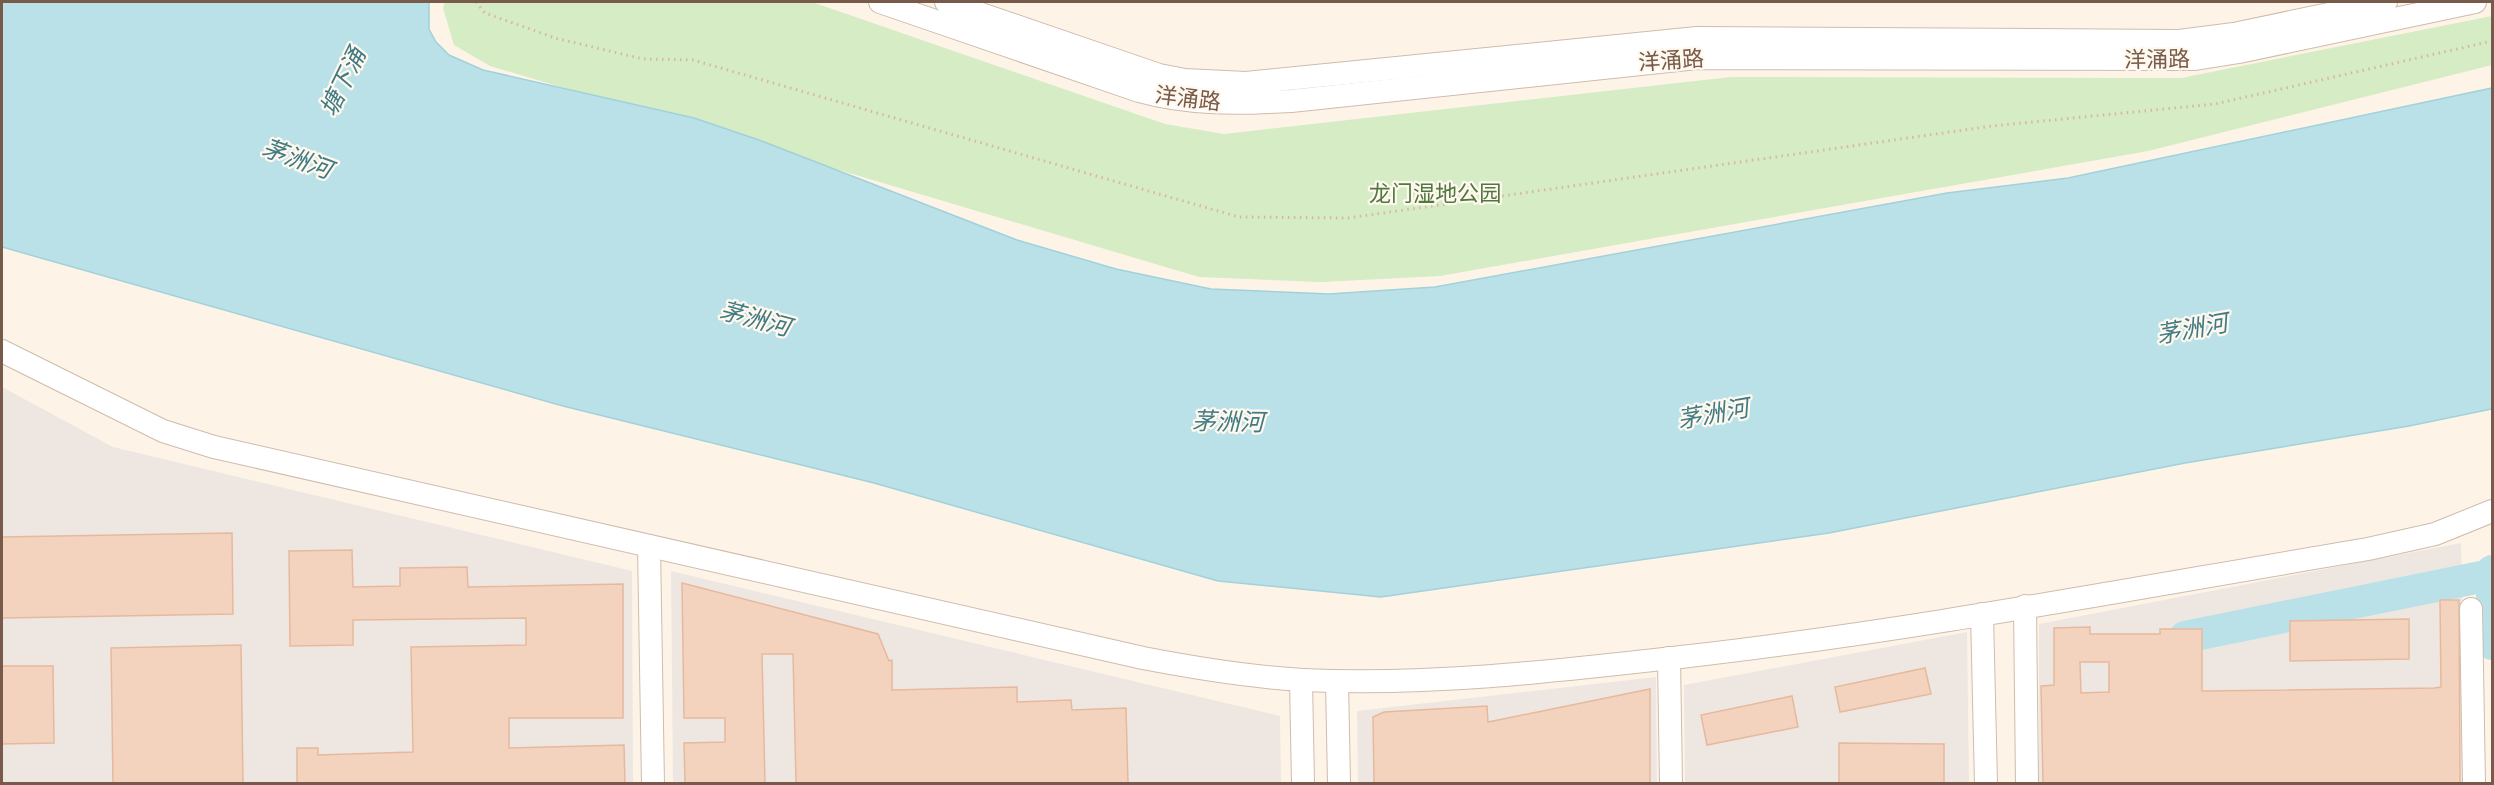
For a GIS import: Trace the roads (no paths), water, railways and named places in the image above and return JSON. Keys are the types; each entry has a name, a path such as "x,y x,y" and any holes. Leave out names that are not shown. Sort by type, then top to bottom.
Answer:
{"street":[{"name":"洋涌路","path":"880,2 1139,91 1180,100 1231,103 1291,101 1697,58 2195,59 2239,52 2475,2"},
{"name":"洋涌路","path":"946,2 1159,75 1185,80 1246,83 1697,38 2179,41 2234,34 2386,2"},
{"path":"2,351 163,431 214,447 1143,658 1197,668 1301,680 1337,681 1496,674 1669,658 1834,639 2404,541 2453,528 2493,511"},
{"path":"649,546 653,783"},
{"path":"2025,606 2027,783"},
{"path":"2471,609 2474,783"},
{"path":"1982,614 1986,783"},
{"path":"1669,658 1671,783"},
{"path":"1301,680 1303,783"},
{"path":"1337,681 1339,783"}],"water":[{"path":"2,2 429,2 429,29 436,42 449,55 483,70 694,118 759,140 1017,240 1116,269 1211,289 1329,294 1435,287 1947,193 2068,178 2492,88 2492,409 2409,426 2185,463 1829,533 1381,597 1218,581 874,483 563,406 2,247"}],"waterway":[{"path":"2492,571 2492,644"},
{"path":"2185,637 2491,575"}],"water label":[{"name":"塘下涌","path":"343,82"},
{"name":"茅洲河","path":"297,159"},
{"name":"茅洲河","path":"755,319"},
{"name":"茅洲河","path":"2192,329"},
{"name":"茅洲河","path":"1713,414"},
{"name":"茅洲河","path":"1228,422"}],"park label":[{"name":"龙门湿地公园","path":"1435,193"}]}
